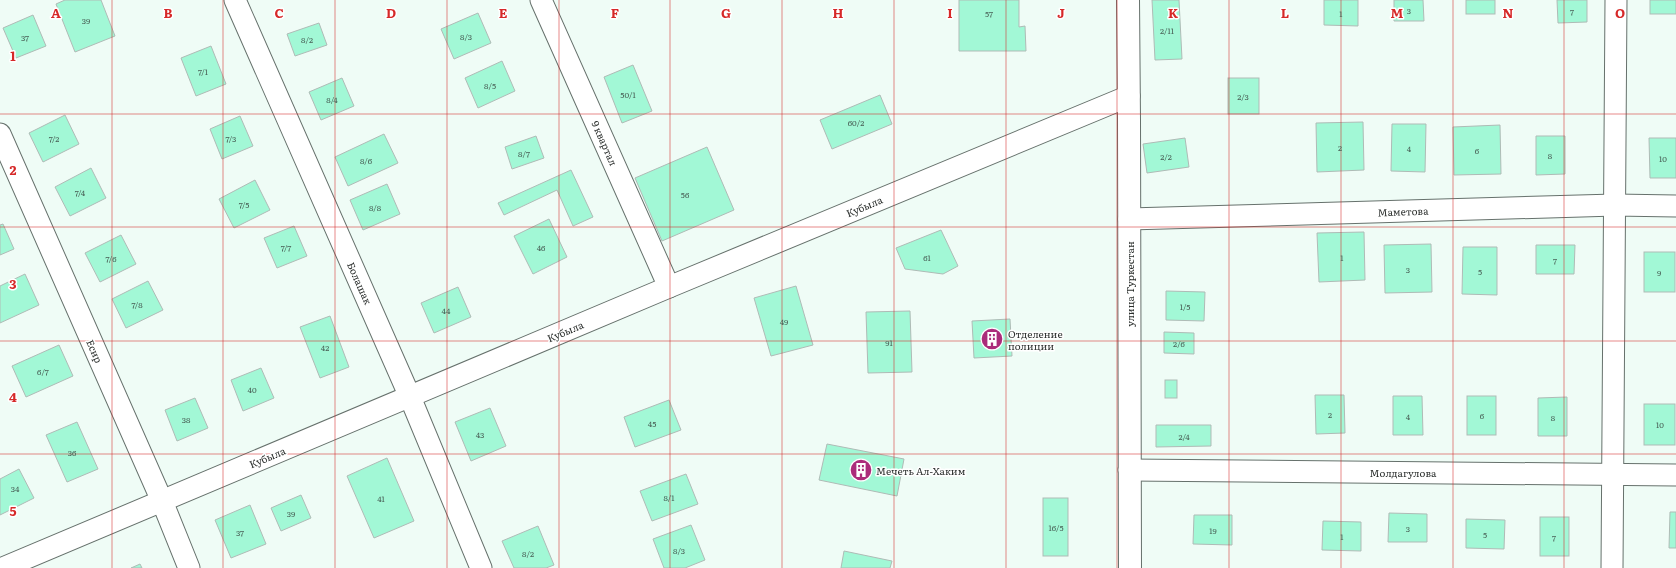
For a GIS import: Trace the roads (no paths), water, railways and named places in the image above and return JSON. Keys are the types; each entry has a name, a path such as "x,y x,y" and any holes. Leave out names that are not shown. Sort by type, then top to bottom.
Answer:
{"street":[{"name":"Болашак","path":"235,0 410,397 481,568"},
{"name":"9 квартал","path":"541,0 669,287"},
{"name":"улица Туркестан","path":"1128,0 1130,568"},
{"path":"1612,568 1616,0"},
{"name":"Кубыла","path":"3,568 669,287 1129,96"},
{"name":"Есир","path":"0,134 162,501 189,568"},
{"name":"Маметова","path":"1129,219 1615,205 1676,206"},
{"name":"Молдагулова","path":"1129,470 1676,475"}],"place":[{"name":"Отделение полиции","path":"992,339"},
{"name":"Мечеть Ал-Хаким","path":"861,470"}]}
